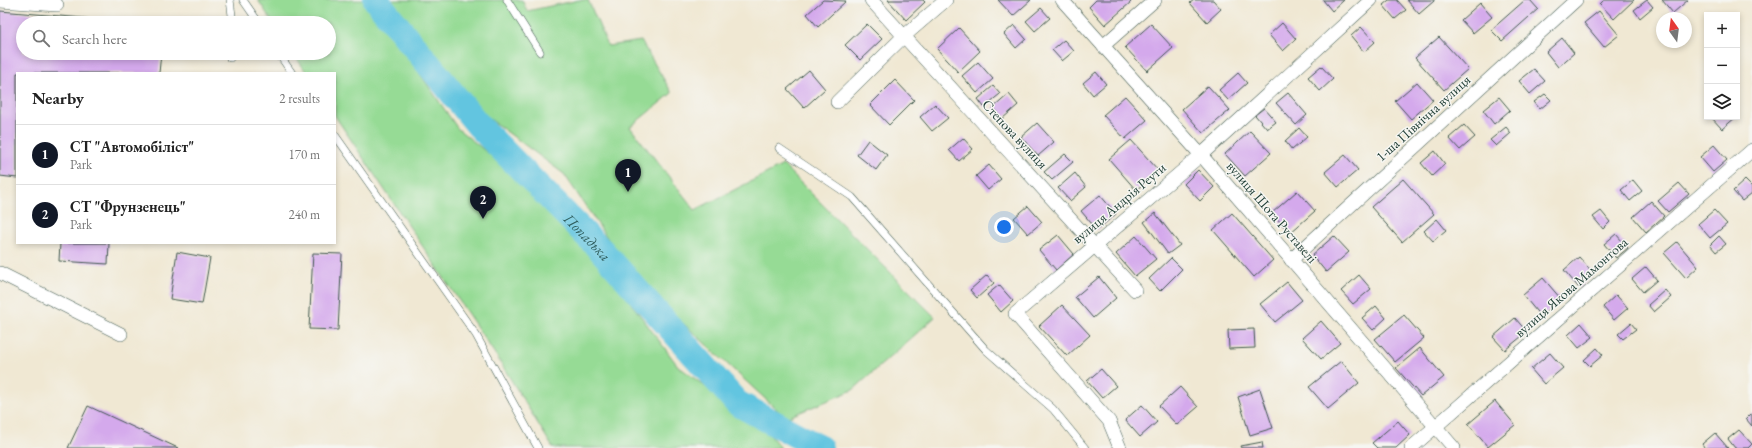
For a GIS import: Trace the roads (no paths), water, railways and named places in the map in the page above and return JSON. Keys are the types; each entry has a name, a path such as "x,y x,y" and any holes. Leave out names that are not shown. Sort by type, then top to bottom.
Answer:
{"street":[{"name":"Степова вулиця","path":"871,0 903,37 1135,290"},
{"path":"837,102 903,37 946,0"},
{"name":"вулиця Шота Руставелі","path":"1062,0 1201,155 1454,448"},
{"path":"1103,46 1155,0"},
{"name":"вулиця Андрія Реути","path":"1120,448 1109,421 1015,314 1201,155 1371,0"},
{"name":"1-ша Північна вулиця","path":"1291,260 1576,0"},
{"path":"0,1 57,5"},
{"name":"вулиця Якова Мамонтова","path":"1410,448 1436,428 1752,150"},
{"path":"0,273 120,334"}],"lane":[{"path":"230,0 232,16"},
{"path":"243,0 253,16"},
{"path":"506,0 540,52"},
{"path":"283,60 291,72"},
{"path":"336,136 476,335 538,448"},
{"path":"779,148 852,197 986,350 1053,409 1085,448"}],"waterway":[{"name":"Попадька","path":"376,0 479,126 601,250 737,403 820,448"}],"place":[{"name":"СТ \"Автомобіліст\"","path":"628,192"},
{"name":"СТ \"Фрунзенець\"","path":"483,219"}]}
